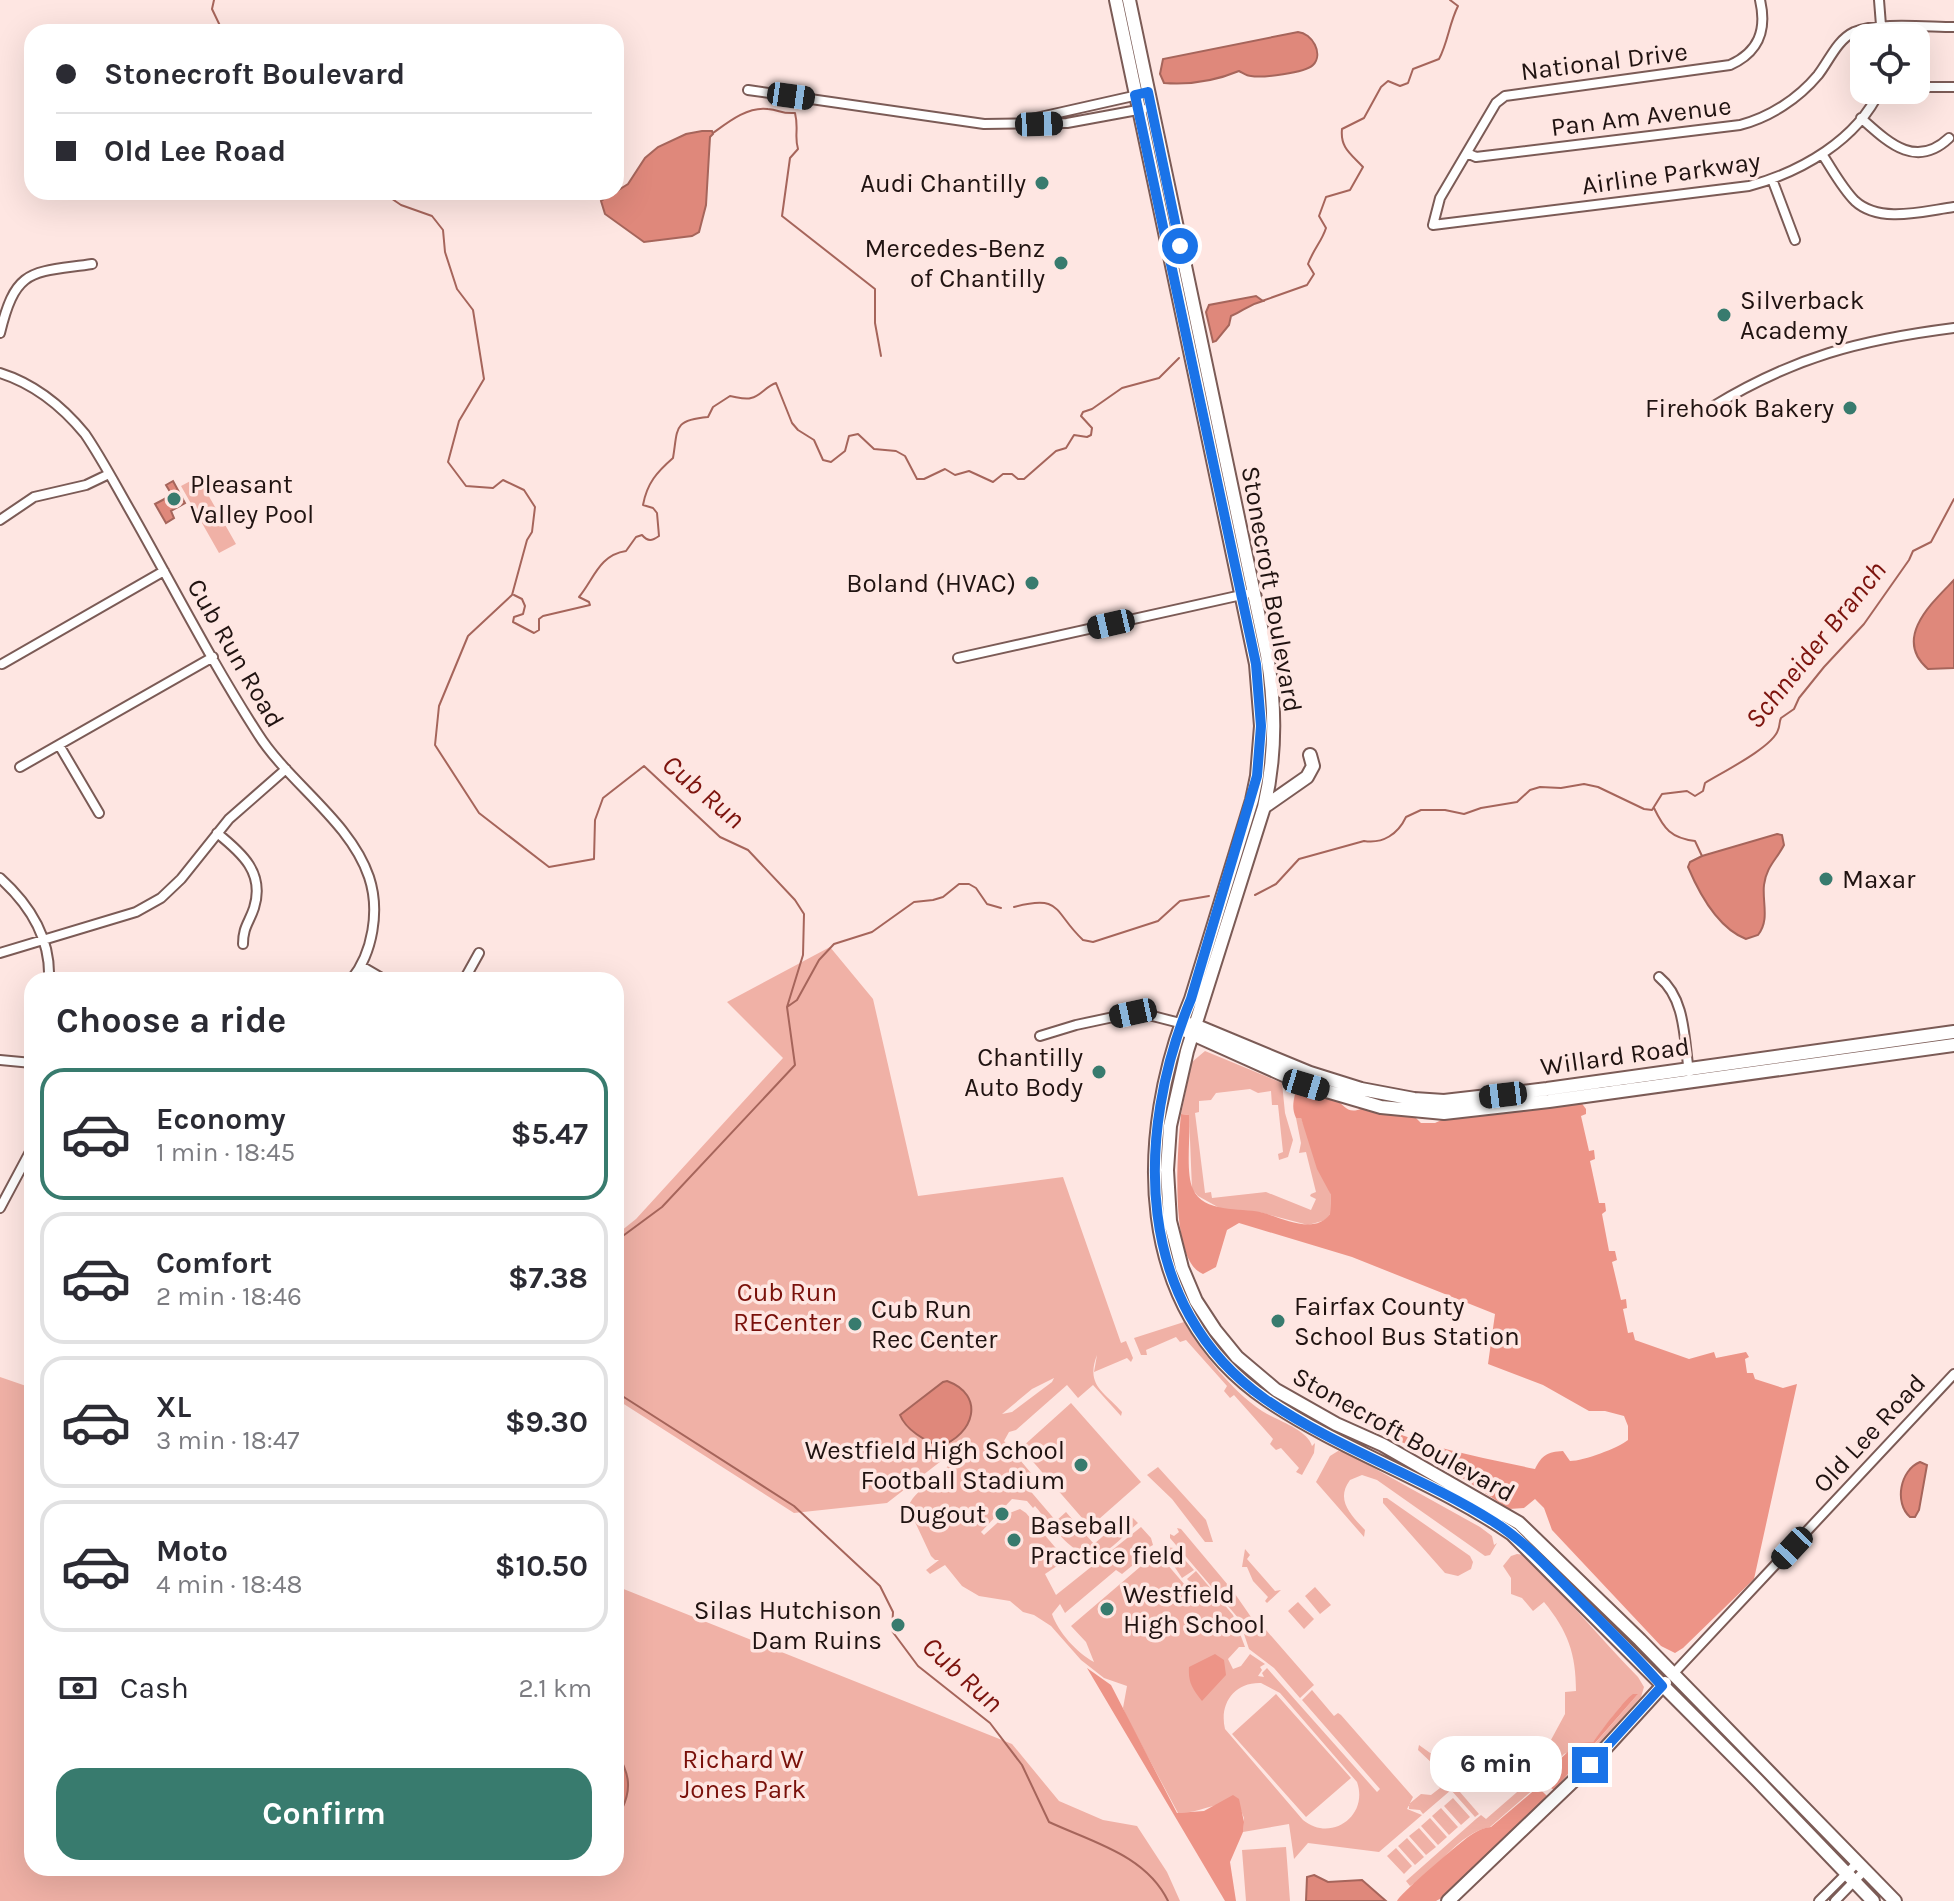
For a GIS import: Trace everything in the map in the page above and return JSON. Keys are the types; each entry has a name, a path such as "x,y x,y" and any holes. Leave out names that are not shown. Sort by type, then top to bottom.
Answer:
{"main road":[{"name":"Stonecroft Boulevard","path":"1116,0 1145,108 1256,664 1261,703 1259,764 1247,816 1191,999 1180,1023 1162,1093 1155,1141 1155,1193 1158,1231 1168,1268 1199,1331 1238,1377 1276,1406 1474,1510 1512,1534 1873,1901"},
{"name":"Stonecroft Boulevard","path":"1129,0 1142,94"},
{"name":"Stonecroft Boulevard","path":"1145,108 1195,315 1267,655 1274,710 1271,766 1264,807 1194,1030 1177,1088 1170,1126 1168,1195 1173,1234 1182,1268 1196,1301 1215,1330 1237,1357 1276,1390 1336,1424 1383,1445 1519,1523 1673,1674 1895,1901"},
{"path":"1264,807 1307,777 1313,766 1310,755"},
{"name":"Willard Road","path":"1180,1023 1306,1085 1369,1104 1413,1112 1470,1112 1954,1032"},
{"name":"Willard Road","path":"1689,1074 1954,1045"},
{"name":"Old Lee Road","path":"1448,1901 1590,1765 1673,1674"}],"street":[{"name":"National Drive","path":"1433,225 1440,198 1496,103 1511,93 1725,66 1739,61 1751,52 1761,36 1764,18 1760,0"},
{"path":"1879,0 1881,24"},
{"name":"Pan Am Avenue","path":"1930,27 1954,27"},
{"name":"Pan Am Avenue","path":"1467,153 1476,157 1747,123 1779,109 1806,88 1850,34"},
{"path":"1930,87 1954,87"},
{"path":"748,90 968,122 1011,125 1067,123 1145,108"},
{"path":"1011,125 1142,94"},
{"name":"Airline Parkway","path":"1433,225 1749,186 1772,179 1822,154 1837,143 1870,104"},
{"path":"1861,118 1892,146 1903,151 1930,149 1949,138"},
{"path":"1822,154 1849,194 1868,209 1895,214 1954,207"},
{"path":"1772,179 1795,240"},
{"path":"0,333 8,302 24,281 42,272 92,264"},
{"path":"1712,407 1767,375 1824,353 1883,338 1954,328"},
{"name":"Cub Run Road","path":"0,373 36,389 70,415 94,447 256,732 346,836 366,868 374,915 369,944 357,972"},
{"path":"0,520 34,497 86,485 109,474"},
{"path":"2,664 164,571"},
{"path":"958,658 1254,592"},
{"path":"20,767 213,657"},
{"path":"59,745 99,813"},
{"path":"0,953 148,906 171,890 229,819 286,769"},
{"path":"217,833 242,853 255,876 257,894 243,931 243,944"},
{"path":"0,878 33,914 44,940 49,972"},
{"path":"468,972 479,953"},
{"path":"361,966 371,972"},
{"path":"1659,977 1672,990 1679,1005 1689,1074"},
{"path":"1040,1036 1133,1013 1151,1014 1180,1023"},
{"path":"0,1060 24,1062"},
{"path":"0,1208 24,1163"},
{"name":"Old Lee Road","path":"1673,1674 1954,1374"},
{"path":"1819,1901 1861,1867"},
{"path":"1835,1901 1850,1878"}],"green space":[{"path":"198,477 236,544 219,553 181,486"},
{"name":"Cub Run RECenter","path":"830,947 873,999 918,1196 1063,1177 1121,1343 1126,1341 1133,1358 1131,1362 1127,1358 1094,1372 1097,1355 1094,1366 1093,1374 1099,1388 1122,1412 1121,1416 1093,1385 1078,1398 1067,1385 1016,1430 1009,1432 1004,1441 1031,1473 1021,1480 1056,1521 1066,1512 1094,1544 1125,1517 1133,1518 1138,1523 1108,1549 1090,1556 1063,1539 1035,1506 1033,1508 1027,1501 1012,1499 981,1532 984,1535 1007,1514 1020,1509 1026,1513 1066,1560 1045,1574 1056,1595 1141,1527 1151,1538 1153,1545 1133,1556 1138,1561 1122,1574 1116,1570 1065,1613 1060,1604 1052,1614 1069,1641 1094,1662 1086,1642 1071,1626 1154,1555 1160,1556 1197,1599 1207,1600 1209,1588 1197,1589 1187,1579 1196,1571 1233,1615 1245,1647 1239,1647 1228,1659 1233,1669 1241,1666 1250,1654 1265,1664 1260,1667 1262,1670 1258,1676 1264,1677 1262,1673 1267,1668 1377,1792 1380,1789 1302,1700 1312,1690 1334,1716 1338,1713 1341,1715 1413,1797 1407,1809 1422,1815 1379,1852 1308,1843 1294,1859 1289,1824 1243,1832 1244,1818 1238,1803 1178,1813 1126,1716 1123,1708 1127,1686 1104,1678 1081,1660 1051,1626 1023,1612 1010,1601 979,1596 962,1586 945,1565 930,1574 926,1570 939,1560 931,1556 908,1507 918,1492 944,1471 954,1451 887,1503 794,1513 624,1404 624,1229 783,1058 727,1002","holes":["1054,1378 1012,1412 1002,1414 1032,1389","1261,1683 1280,1693 1357,1782 1358,1806 1353,1815 1336,1827 1325,1829 1303,1820 1225,1729 1227,1703 1243,1686"]},
{"path":"1205,1051 1282,1083 1285,1113 1293,1140 1288,1157 1279,1160 1278,1154 1283,1152 1278,1105 1272,1105 1271,1091 1258,1093 1250,1089 1216,1093 1211,1100 1199,1101 1199,1112 1195,1113 1205,1193 1211,1192 1212,1198 1266,1192 1311,1210 1316,1199 1310,1196 1316,1192 1306,1152 1299,1153 1301,1143 1296,1118 1301,1118 1331,1195 1330,1214 1326,1220 1308,1225 1259,1212 1225,1211 1198,1196 1192,1189 1189,1115 1181,1114 1192,1062"},
{"path":"1184,1322 1209,1359 1239,1392 1262,1411 1298,1430 1312,1446 1315,1443 1314,1453 1302,1475 1296,1472 1299,1468 1281,1448 1276,1450 1270,1444 1273,1439 1234,1395 1230,1398 1224,1391 1227,1386 1186,1340 1180,1342 1176,1337 1146,1350 1147,1355 1141,1355 1134,1338"},
{"name":"Richard W Jones Park","path":"0,1377 24,1385 24,1876 624,1876 624,1589 1012,1744 1059,1801 1103,1820 1137,1826 1167,1872 1180,1901 0,1901"},
{"name":"Westfield High School Football Stadium","path":"1071,1403 1141,1482 1090,1527 1021,1448"},
{"path":"1338,1451 1345,1452 1480,1527 1492,1536 1494,1545 1497,1543 1490,1555 1485,1556 1377,1480 1362,1475 1350,1480 1344,1501 1365,1530 1364,1537 1316,1482 1330,1456"},
{"path":"1158,1467 1206,1520 1213,1542 1205,1542 1172,1499 1147,1475"},
{"path":"1383,1498 1470,1556 1473,1562 1471,1569 1458,1576 1445,1573 1383,1503"},
{"path":"1177,1528 1233,1591 1260,1630 1266,1630 1314,1685 1300,1698 1274,1668 1249,1649 1239,1619 1170,1538 1170,1534 1174,1536 1179,1532"},
{"path":"1165,1547 1174,1548 1194,1570 1182,1578 1170,1560 1173,1556"},
{"path":"1245,1549 1250,1555 1247,1559 1275,1591 1281,1590 1267,1603 1268,1597 1253,1581 1247,1567 1242,1567"},
{"path":"1517,1554 1525,1555 1638,1677 1644,1687 1641,1697 1598,1746 1571,1771 1638,1694 1621,1706 1593,1742 1564,1754 1542,1782 1490,1827 1468,1836 1410,1886 1406,1881 1476,1819 1481,1815 1486,1819 1524,1786 1525,1767 1545,1751 1565,1714 1565,1692 1576,1691 1569,1644 1552,1613 1544,1602 1533,1611 1522,1598 1511,1594 1511,1578 1503,1566"},
{"path":"1315,1587 1331,1605 1320,1614 1305,1596"},
{"path":"1298,1602 1314,1619 1304,1629 1288,1611"},
{"path":"1276,1694 1351,1778 1306,1817 1232,1734"},
{"path":"1419,1745 1433,1755 1464,1757 1465,1760 1450,1766 1434,1765 1418,1750"},
{"path":"1465,1762 1466,1765 1477,1763 1481,1769 1470,1779 1448,1770 1447,1775 1442,1775 1436,1768 1453,1768"},
{"path":"1441,1777 1447,1777 1479,1814 1475,1817 1451,1790 1423,1814 1420,1810 1409,1809 1409,1804 1421,1794 1431,1795 1440,1788 1437,1782"},
{"path":"1453,1798 1470,1817 1461,1825 1444,1806"},
{"path":"1441,1808 1458,1827 1449,1835 1432,1816"},
{"path":"1430,1818 1447,1837 1438,1845 1421,1826"},
{"path":"1419,1828 1436,1847 1426,1855 1409,1836"},
{"path":"1407,1838 1424,1857 1415,1865 1398,1846"},
{"path":"1286,1847 1290,1901 1246,1901 1242,1850"},
{"path":"1396,1848 1412,1866 1404,1874 1387,1856"}],"shaded area":[{"path":"1298,32 1308,36 1317,50 1316,60 1308,68 1256,76 1239,71 1212,80 1183,83 1164,83 1160,74 1163,59"},
{"path":"712,131 713,134 710,137 706,205 699,232 692,236 644,242 605,214 601,201 624,200 624,187 645,158 658,147 686,134"},
{"path":"1256,296 1263,301 1231,316 1229,325 1213,342 1206,312 1209,305"},
{"name":"Pleasant Valley Pool","path":"173,481 185,503 171,511 174,518 166,523 155,504 172,495 166,485"},
{"path":"1954,580 1954,668 1928,669 1918,657 1914,645 1915,633 1927,610"},
{"path":"1782,835 1784,845 1765,879 1764,923 1758,935 1746,939 1718,918 1688,867 1690,862 1702,856"},
{"path":"1303,1089 1331,1097 1350,1110 1363,1108 1414,1116 1421,1123 1435,1123 1448,1117 1527,1111 1580,1101 1586,1109 1586,1114 1581,1116 1589,1151 1594,1150 1595,1159 1590,1161 1599,1203 1605,1203 1606,1211 1602,1214 1609,1251 1615,1251 1617,1260 1612,1262 1621,1300 1626,1299 1627,1308 1623,1309 1628,1333 1633,1332 1635,1340 1689,1359 1714,1352 1716,1358 1746,1352 1749,1357 1745,1359 1747,1373 1753,1373 1755,1379 1783,1388 1797,1384 1754,1579 1683,1648 1675,1653 1661,1646 1552,1530 1544,1508 1535,1499 1524,1508 1509,1509 1434,1459 1358,1419 1361,1416 1402,1435 1445,1449 1535,1469 1549,1453 1563,1451 1570,1461 1600,1454 1628,1440 1624,1416 1589,1411 1543,1385 1488,1364 1495,1314 1352,1257 1239,1223 1227,1230 1216,1267 1203,1274 1192,1264 1184,1248 1178,1201 1181,1114 1189,1115 1191,1182 1198,1197 1205,1202 1306,1224 1315,1224 1330,1214 1331,1195 1317,1169 1301,1118 1296,1118 1294,1112 1295,1094"},
{"path":"947,1381 967,1396 971,1415 961,1433 940,1446 917,1434 900,1415"},
{"path":"1920,1462 1927,1465 1919,1510 1915,1517 1910,1517 1902,1504 1902,1487 1908,1472"},
{"path":"1215,1654 1224,1660 1226,1675 1202,1701 1191,1685 1189,1667"},
{"path":"1087,1668 1111,1685 1177,1813 1204,1811 1233,1795 1239,1799 1243,1832 1230,1862 1236,1901 1225,1901"},
{"path":"1633,1694 1638,1694 1554,1790 1542,1782 1551,1768 1577,1743 1593,1742"},
{"path":"624,1768 628,1786 624,1804"},
{"path":"1538,1787 1547,1796 1445,1896 1436,1901 1397,1901 1461,1842 1491,1827"},
{"path":"1314,1875 1328,1882 1362,1880 1386,1901 1306,1901 1307,1877"}],"waterway":[{"name":"Cub Run","path":"214,0 212,9 219,24"},
{"path":"1262,301 1307,285 1314,274 1308,264 1326,228 1319,216 1326,197 1350,190 1363,167 1345,146 1342,129 1364,118 1381,87 1388,81 1400,86 1408,83 1413,69 1439,59 1458,6 1450,0"},
{"path":"713,133 753,110 795,113 798,149 790,158 782,216 875,289 875,323 881,356"},
{"name":"Cub Run","path":"394,200 432,216 443,230 445,252 457,289 473,310 484,379 459,421 448,462 466,486 493,488 503,480 524,490 535,507 532,532 512,595 468,636 439,706 435,745 479,813 549,867 594,859 595,820 603,798 644,766 720,837 748,850 795,900 804,914 803,955 787,1007 795,1065 662,1207 624,1235"},
{"path":"514,595 522,599 525,606 523,614 514,617 513,622 534,633 539,630 539,619 543,616 590,605 579,597 603,563 609,557 626,551 636,537 642,535 650,540 659,536 657,513 643,505 654,478 673,458 679,427 688,420 708,417 713,407 730,396 751,398 776,383 792,423 814,440 823,460 831,462 845,451 849,436 858,434 874,449 896,451 905,456 917,479 945,469 955,475 969,471 993,482 1003,474 1024,479 1056,451 1066,448 1074,435 1091,435 1092,428 1081,416 1083,412 1122,388 1159,378 1179,358"},
{"name":"Schneider Branch","path":"1255,895 1276,884 1299,859 1364,841 1384,839 1394,833 1406,817 1421,810 1464,814 1517,802 1530,790 1540,787 1561,788 1584,784 1652,810 1662,794 1687,791 1695,796 1703,791 1705,783 1757,752 1774,737 1781,718 1794,709 1824,667 1864,624 1913,551 1931,542 1954,499"},
{"path":"1654,808 1669,831 1680,838 1695,841 1702,856"},
{"name":"Schneider Branch","path":"787,1007 797,1000 819,960 834,944 872,932 914,902 943,897 959,884 969,884 976,888 987,904 1001,908"},
{"name":"Schneider Branch","path":"1014,907 1049,904 1083,940 1093,942 1158,921 1180,901 1209,896"},
{"name":"Cub Run","path":"624,1397 794,1506 880,1586 893,1612 892,1631 918,1666 990,1723 1022,1765 1049,1822 1132,1861 1158,1885 1168,1901"}],"place":[{"name":"Audi Chantilly","path":"1042,183"},
{"name":"Mercedes-Benz of Chantilly","path":"1061,263"},
{"name":"Silverback Academy","path":"1724,315"},
{"name":"Firehook Bakery","path":"1850,408"},
{"name":"Pleasant Valley Pool","path":"174,499"},
{"name":"Boland (HVAC)","path":"1032,583"},
{"name":"Maxar","path":"1826,879"},
{"name":"Chantilly Auto Body","path":"1099,1072"},
{"name":"Fairfax County School Bus Station","path":"1278,1321"},
{"name":"Cub Run Rec Center","path":"855,1324"},
{"name":"Westfield High School Football Stadium","path":"1081,1465"},
{"name":"Dugout","path":"1002,1514"},
{"name":"Baseball Practice field","path":"1014,1540"},
{"name":"Westfield High School","path":"1107,1609"},
{"name":"Silas Hutchison Dam Ruins","path":"898,1625"}],"route":[{"path":"1180,246 1148,92 1135,95 1256,664 1261,703 1259,764 1252,800 1191,999 1180,1023 1162,1093 1155,1141 1154,1180 1162,1251 1188,1314 1211,1347 1238,1377 1285,1412 1474,1510 1512,1534 1662,1686 1590,1765"}]}
